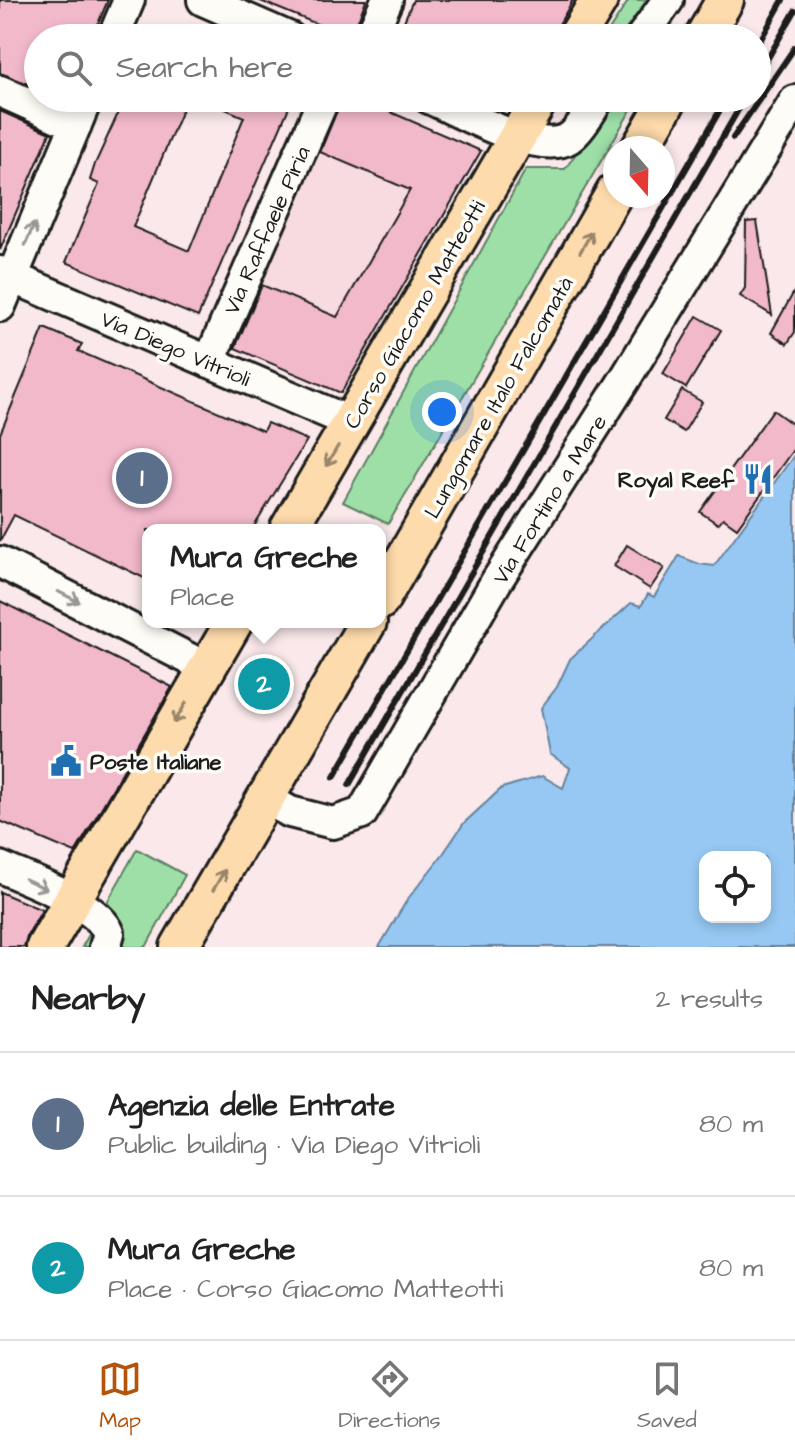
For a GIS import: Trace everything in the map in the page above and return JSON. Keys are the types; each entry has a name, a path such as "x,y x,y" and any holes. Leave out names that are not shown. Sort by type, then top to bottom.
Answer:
{"main road":[{"path":"584,24 599,0"},
{"path":"711,24 725,0"},
{"name":"Corso Giacomo Matteotti","path":"292,524 531,112"},
{"path":"647,136 661,112"},
{"name":"Lungomare Italo Falcomatà","path":"386,591 606,208"},
{"path":"45,947 230,628"},
{"path":"179,947 365,628"}],"street":[{"path":"119,24 129,0"},
{"path":"203,0 236,6 266,24"},
{"path":"376,24 387,0"},
{"path":"651,24 668,0"},
{"path":"0,91 24,97"},
{"name":"Via Fortino a Mare","path":"267,799 290,812 333,823 362,813 496,582 795,101"},
{"path":"0,306 6,275 82,112"},
{"name":"Via Raffaele Piria","path":"209,362 318,112"},
{"path":"461,112 516,136 556,144 572,137 589,112"},
{"name":"Via Diego Vitrioli","path":"6,275 352,423"},
{"path":"0,562 207,668"},
{"path":"0,867 72,900 103,922 109,933 105,947"}],"shaded area":[{"path":"333,112 390,112 481,151 341,393 232,347"}],"green space":[{"path":"629,0 648,0 633,24 613,24"},
{"path":"605,112 630,112 616,136 603,136 603,158 388,524 343,502 526,169 565,169"},
{"path":"137,849 185,875 146,947 82,947"}],"water":[{"path":"795,454 795,947 379,947 407,900 464,823 502,788 542,776 563,788 570,768 550,754 541,708 557,687 570,659 631,603 641,606 648,594 654,597 679,556 714,566"}],"building":[{"path":"0,0 108,0 98,24 24,24 24,82 0,73"},
{"path":"258,0 366,0 357,24 317,24"},
{"path":"413,0 573,0 559,24 403,24"},
{"path":"0,111 50,133 0,250"},
{"path":"119,112 181,112 133,227 189,251 244,117 232,112 287,112 198,317 66,262 99,184 90,180"},
{"path":"336,112 390,112 481,151 341,393 235,348 262,285 337,317 410,190 320,152"},
{"path":"757,221 772,315 740,296 745,288 746,222"},
{"path":"795,290 795,332 787,344 771,333"},
{"path":"697,316 721,330 686,388 663,374"},
{"path":"44,328 82,344 78,351 263,431 267,423 307,440 256,524 142,524 142,577 14,515 0,541 0,434"},
{"path":"682,390 702,402 684,432 664,420"},
{"path":"773,410 795,426 795,447 737,528 723,518 718,524 700,512"},
{"path":"627,545 664,568 650,589 614,566"},
{"name":"Poste Italiane","path":"0,601 172,687 75,853 0,821"},
{"path":"0,892 42,910 24,947 0,947"}],"railway":[{"path":"769,24 783,0"},
{"path":"771,53 795,11"},
{"path":"771,82 795,47"},
{"path":"334,777 719,112"},
{"path":"349,785 737,112"},
{"path":"733,138 751,112"}],"place":[{"name":"Agenzia delle Entrate","path":"142,478"},
{"name":"Royal Reef","path":"758,479"},
{"name":"Mura Greche","path":"264,684"},
{"name":"Poste Italiane","path":"66,761"}]}
